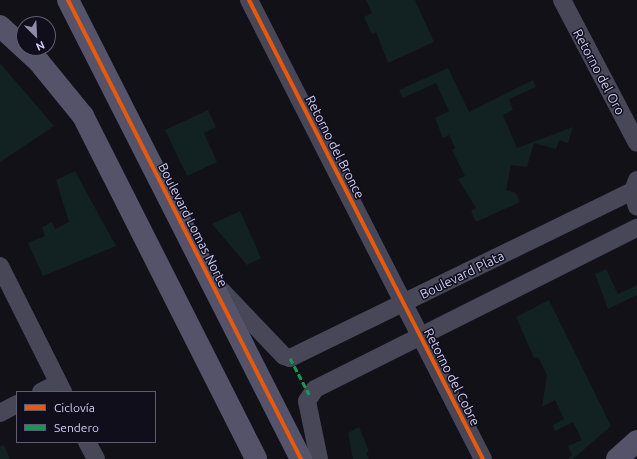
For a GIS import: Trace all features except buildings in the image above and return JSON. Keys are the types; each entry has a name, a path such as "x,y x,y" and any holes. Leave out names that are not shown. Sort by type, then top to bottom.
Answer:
{"street":[{"name":"Boulevard Lomas Norte","path":"68,0 300,459"},
{"name":"Retorno del Bronce","path":"249,0 403,303"},
{"name":"Retorno del Oro","path":"562,0 637,143"},
{"path":"0,26 39,62 82,116 256,459"},
{"name":"Boulevard Plata","path":"208,276 284,356 290,358 636,192"},
{"path":"319,459 309,394 637,228"},
{"path":"0,266 60,388 46,391"},
{"name":"Retorno del Cobre","path":"403,303 483,459"},
{"path":"0,413 16,405"},
{"path":"617,459 637,441"},
{"path":"88,443 96,459"}],"shaded area":[{"path":"366,0 415,0 434,42 388,63 376,32 372,34 364,17 372,13"},
{"path":"0,63 54,126 0,162"},
{"path":"448,68 469,112 533,80 536,87 509,99 513,110 503,115 517,148 573,127 568,143 559,140 556,149 534,143 527,167 511,165 506,190 516,193 520,202 476,222 471,211 476,208 458,179 465,176 452,150 455,148 449,135 443,138 435,118 449,111 436,83 403,98 399,90"},
{"path":"208,110 216,127 204,133 217,162 187,176 165,130"},
{"path":"75,171 116,246 43,276 28,243 45,236 42,227 52,222 55,229 69,222 56,180"},
{"path":"240,211 261,258 247,265 212,224"},
{"path":"606,269 618,294 637,285 637,295 608,309 595,274"},
{"path":"549,300 611,426 573,459 568,459 572,455 568,446 582,440 573,422 555,431 553,425 564,419 555,400 542,407 547,375 538,357 534,358 516,317"},
{"path":"359,427 369,451 366,453 369,459 353,459 348,433"},
{"path":"4,445 10,459 0,459 0,446"}],"marked path":[{"path":"290,358 309,394"}],"cycle path":[{"path":"68,0 301,459"},
{"path":"249,0 483,459"}]}
